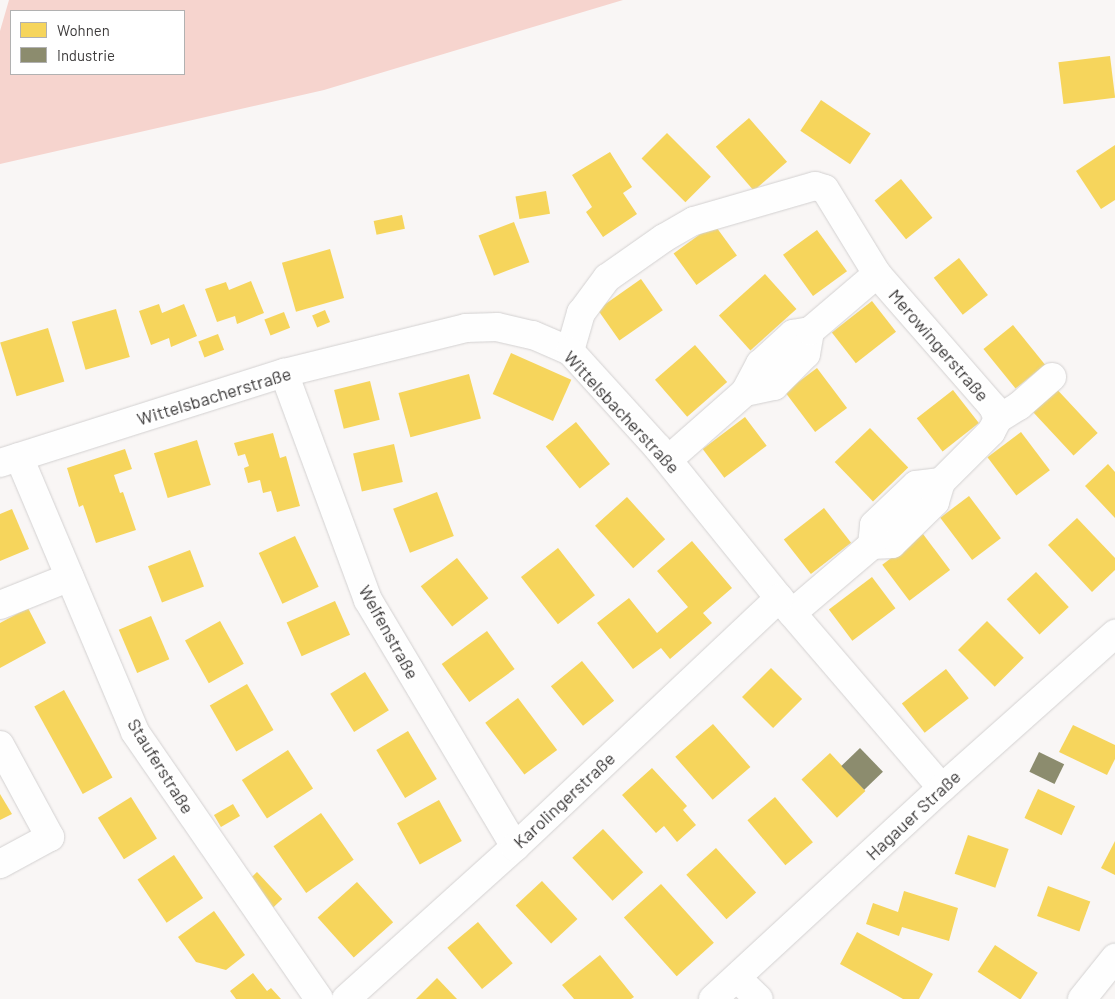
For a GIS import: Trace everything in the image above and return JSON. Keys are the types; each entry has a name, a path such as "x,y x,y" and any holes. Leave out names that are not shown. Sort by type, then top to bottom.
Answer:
{"street":[{"name":"Merowingerstraße","path":"570,351 581,313 607,278 664,238 694,221 814,186 825,189 877,274 993,407 998,419"},
{"name":"Merowingerstraße","path":"669,459 744,392 774,386 806,354 810,331 877,274"},
{"name":"Wittelsbacherstraße","path":"10,460 284,374 466,328 497,327 533,335 570,351 669,459 786,606 942,788"},
{"name":"Welfenstraße","path":"284,374 368,600 514,847"},
{"name":"Merowingerstraße","path":"786,606 872,545 892,544 936,502 941,482 991,432 998,419 1019,406 1052,377"},
{"name":"Stauferstraße","path":"10,460 70,577 135,732 319,999"},
{"path":"0,605 70,577"},
{"name":"Karolingerstraße","path":"346,999 786,606"},
{"name":"Hagauer Straße","path":"713,999 942,788 1115,634"},
{"path":"0,745 50,837 0,864"},
{"path":"1082,999 1115,958"},
{"path":"737,978 758,999"}],"shaded area":[{"path":"9,0 623,0 324,90 0,164 0,31"}],"building: Wohnen":[{"path":"1110,56 1115,98 1064,104 1058,62"},
{"path":"821,100 871,134 850,164 800,131"},
{"path":"749,118 787,162 754,191 716,147"},
{"path":"667,133 711,177 685,202 642,158"},
{"path":"1115,145 1115,200 1101,209 1076,171"},
{"path":"610,152 632,187 623,193 637,214 603,237 586,212 592,207 572,175"},
{"path":"901,179 932,218 906,239 875,200"},
{"path":"546,191 550,214 519,219 515,196"},
{"path":"402,215 405,229 377,235 374,221"},
{"path":"514,222 529,262 494,276 479,236"},
{"path":"714,224 737,256 696,285 674,253"},
{"path":"817,230 847,271 813,296 783,255"},
{"path":"330,249 344,298 296,312 282,263"},
{"path":"959,258 988,295 963,315 934,278"},
{"path":"765,274 796,309 750,350 719,315"},
{"path":"641,279 663,310 619,341 598,309"},
{"path":"251,281 264,313 237,324 235,316 217,322 205,289 226,282 229,290"},
{"path":"872,301 896,332 856,363 832,332"},
{"path":"159,304 162,313 184,304 197,336 171,347 169,338 151,345 139,311"},
{"path":"116,309 130,357 86,370 72,322"},
{"path":"325,310 330,322 317,327 312,315"},
{"path":"284,312 290,328 270,335 264,320"},
{"path":"1013,325 1045,365 1016,389 983,349"},
{"path":"48,328 64,382 17,396 0,343"},
{"path":"218,334 224,350 204,357 198,342"},
{"path":"695,345 727,382 687,417 655,380"},
{"path":"511,353 571,380 553,421 493,394"},
{"path":"817,368 847,408 815,432 785,392"},
{"path":"469,374 481,418 410,437 398,393"},
{"path":"370,381 380,420 344,429 334,390"},
{"path":"1052,384 1098,433 1074,456 1028,407"},
{"path":"953,390 979,423 943,451 917,418"},
{"path":"745,417 767,446 724,478 703,449"},
{"path":"576,422 610,464 580,489 546,447"},
{"path":"870,428 908,468 873,502 835,462"},
{"path":"1021,432 1050,470 1016,496 987,457"},
{"path":"273,433 280,458 286,456 300,506 277,512 271,491 263,493 260,480 248,483 244,468 249,466 245,454 238,456 234,443"},
{"path":"197,440 211,485 168,498 154,453"},
{"path":"394,444 403,482 362,491 353,453"},
{"path":"125,449 132,469 114,475 120,493 123,492 136,530 96,543 83,505 79,507 67,468"},
{"path":"1108,464 1115,472 1115,518 1085,486"},
{"path":"437,492 454,536 410,553 393,509"},
{"path":"969,496 1001,538 972,560 940,518"},
{"path":"627,497 665,539 633,568 595,526"},
{"path":"824,508 851,543 811,574 784,539"},
{"path":"12,509 29,549 0,561 0,514"},
{"path":"1077,518 1115,558 1115,570 1092,592 1048,545"},
{"path":"923,534 950,570 909,601 882,565"},
{"path":"295,536 319,587 282,604 259,553"},
{"path":"692,541 732,588 703,613 712,623 670,659 661,648 633,669 597,623 629,598 657,633 688,607 657,571"},
{"path":"558,548 595,595 558,624 521,577"},
{"path":"190,550 204,586 162,603 148,566"},
{"path":"457,558 488,598 452,627 421,586"},
{"path":"1036,572 1069,607 1039,634 1007,599"},
{"path":"872,577 895,608 852,641 829,609"},
{"path":"335,601 350,635 302,656 287,623"},
{"path":"28,608 46,643 0,668 0,623"},
{"path":"151,616 169,659 137,673 119,630"},
{"path":"220,621 244,664 209,683 185,640"},
{"path":"987,621 1024,658 995,687 958,650"},
{"path":"487,631 515,669 469,702 442,664"},
{"path":"582,661 614,701 583,726 551,686"},
{"path":"771,668 802,699 773,728 742,697"},
{"path":"946,669 969,698 925,733 902,703"},
{"path":"365,672 389,710 354,732 330,694"},
{"path":"247,684 274,730 236,751 210,706"},
{"path":"64,690 112,777 83,794 34,706"},
{"path":"518,698 557,750 524,775 485,723"},
{"path":"713,724 750,767 713,800 675,757"},
{"path":"1073,725 1115,745 1115,759 1107,775 1059,752"},
{"path":"408,731 437,779 405,798 376,750"},
{"path":"288,750 313,789 267,819 242,780"},
{"path":"830,753 865,791 837,818 801,780"},
{"path":"652,768 687,806 683,810 696,825 677,842 664,826 656,833 622,795"},
{"path":"1038,789 1075,806 1062,835 1024,818"},
{"path":"0,794 12,814 0,820"},
{"path":"131,797 157,839 124,859 98,818"},
{"path":"775,797 813,842 785,865 747,820"},
{"path":"439,800 462,841 420,864 397,823"},
{"path":"233,804 240,816 221,827 214,815"},
{"path":"321,813 354,860 306,893 273,846"},
{"path":"603,829 643,872 613,901 572,858"},
{"path":"968,835 1009,849 995,888 955,874"},
{"path":"1115,841 1115,875 1101,868"},
{"path":"716,848 756,893 726,919 686,875"},
{"path":"174,855 203,898 167,923 138,880"},
{"path":"257,872 282,899 268,912 243,885"},
{"path":"542,881 577,919 551,944 516,906"},
{"path":"357,882 393,922 354,958 318,917"},
{"path":"661,884 714,943 677,976 624,917"},
{"path":"1048,886 1090,901 1079,931 1037,916"},
{"path":"904,891 958,908 949,941 902,927 899,936 866,924 873,903 898,912"},
{"path":"214,911 245,955 226,970 196,962 178,937"},
{"path":"478,922 513,963 482,989 447,948"},
{"path":"857,932 933,974 919,999 903,999 840,964"},
{"path":"995,945 1038,973 1019,999 978,972"},
{"path":"600,955 634,997 631,999 574,999 562,985"},
{"path":"253,973 267,991 271,988 281,999 236,999 230,991"},
{"path":"437,978 457,999 416,999"}],"building: Industrie":[{"path":"860,748 883,772 864,790 841,766"},
{"path":"1039,752 1064,764 1055,784 1029,772"}]}
